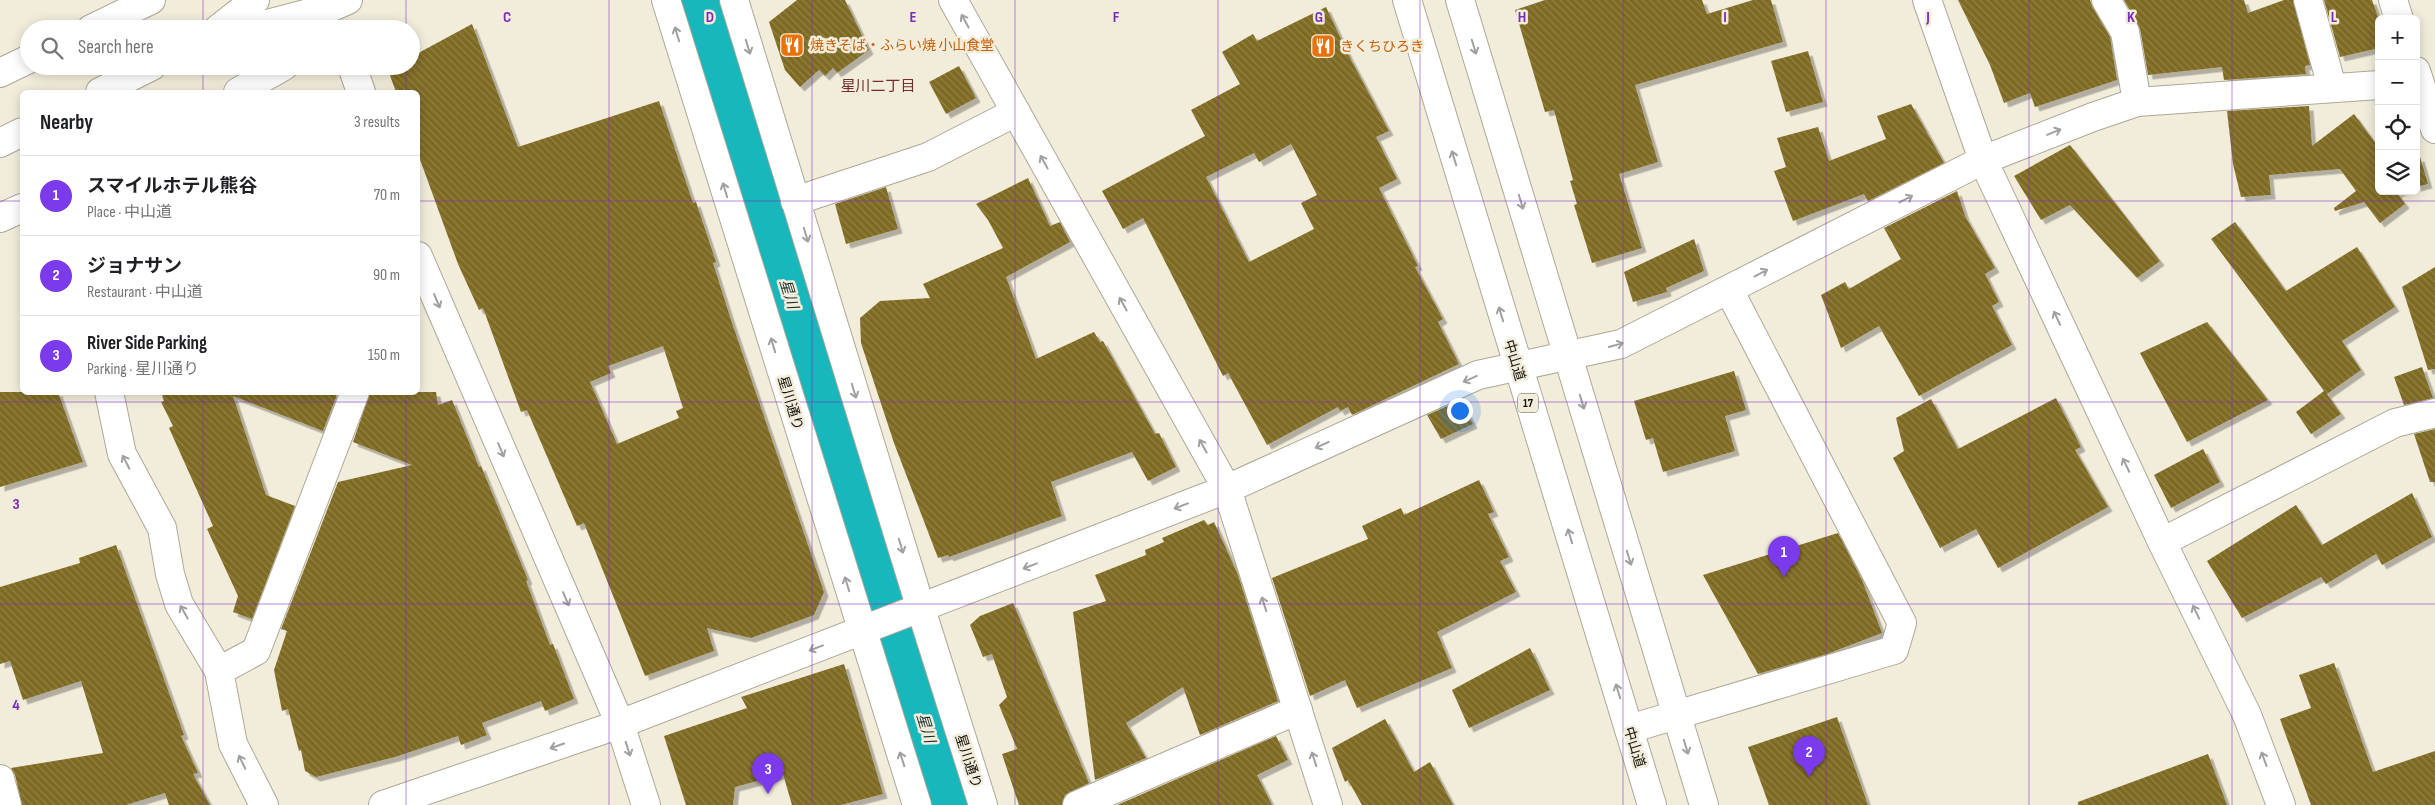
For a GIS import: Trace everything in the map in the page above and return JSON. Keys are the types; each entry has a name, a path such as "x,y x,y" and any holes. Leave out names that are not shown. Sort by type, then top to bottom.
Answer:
{"main road":[{"path":"229,20 255,0"},
{"name":"星川通り","path":"666,0 916,805"},
{"name":"星川通り","path":"734,0 921,608 984,805"},
{"path":"953,0 1227,488 1328,805"},
{"name":"中山道","path":"1407,0 1652,805"},
{"path":"1460,0 1704,805"},
{"path":"1927,0 1983,160 2162,542 2247,715 2281,805"},
{"path":"2106,0 2125,32 2137,102"},
{"path":"2308,0 2332,87"},
{"path":"2393,0 2398,15"},
{"path":"108,20 138,3"},
{"path":"296,20 334,13"},
{"path":"0,72 20,63"},
{"path":"104,90 134,75"},
{"path":"242,90 268,75"},
{"path":"355,75 361,90"},
{"path":"2422,79 2435,129"},
{"path":"383,805 620,724 1227,488 1478,375 1621,344 1983,160 2137,102 2375,85"},
{"path":"795,201 928,157 1016,112"},
{"path":"0,143 20,133"},
{"path":"0,218 20,209"},
{"path":"420,261 620,724 646,805"},
{"path":"1629,729 1894,650 1902,623 1729,290"},
{"path":"110,395 122,454 162,528 170,574 179,604 219,671 233,744 264,805"},
{"path":"219,671 256,651 354,395"},
{"path":"2162,542 2395,423 2435,413"},
{"path":"1078,805 1298,710"},
{"path":"0,779 7,805"}],"building":[{"path":"797,0 845,0 869,50 837,73 833,68 825,76 819,70 800,87 785,70 769,22"},
{"path":"1545,0 1702,0 1707,14 1753,0 1771,0 1783,42 1635,85 1658,162 1619,174 1642,248 1592,263 1574,205 1577,204 1570,181 1573,180 1554,110 1545,112 1515,10"},
{"path":"1958,0 2090,0 2110,37 2117,80 2035,107 2030,93 2004,103 1990,65"},
{"path":"2124,0 2244,0 2248,13 2284,0 2293,0 2310,65 2305,66 2306,74 2224,80 2222,67 2148,75 2140,29"},
{"path":"2324,0 2372,0 2377,15 2375,15 2375,49 2340,57"},
{"path":"1326,7 1349,56 1389,131 1376,137 1397,179 1379,188 1418,266 1415,267 1443,319 1438,322 1459,364 1352,415 1348,407 1340,411 1338,407 1267,445 1228,373 1223,376 1143,218 1123,229 1102,191 1205,136 1191,110 1240,84 1222,52 1253,34 1257,41","holes":["1291,144 1317,195 1301,203 1314,229 1249,262 1206,177 1254,153 1259,162"]},
{"path":"472,24 518,147 659,101 693,203 696,202 716,262 713,263 731,320 824,592 814,615 751,638 707,628 714,651 645,676 584,523 577,526 527,410 521,412 483,308 479,310 458,264 420,160 420,90 395,90 390,75 420,75 420,52","holes":["663,346 683,408 676,411 679,418 617,444 590,382 611,373 608,366"]},
{"path":"1808,51 1823,102 1786,112 1771,61"},
{"path":"959,66 976,98 946,114 929,82"},
{"path":"1911,104 1944,163 1868,201 1864,194 1793,221 1774,171 1786,167 1777,138 1818,127 1829,161 1886,139 1877,116"},
{"path":"2309,106 2312,146 2354,114 2375,143 2375,195 2398,195 2405,204 2380,223 2364,202 2335,211 2334,208 2356,191 2340,169 2269,175 2271,195 2241,197 2233,164 2227,111"},
{"path":"2070,145 2160,261 2137,278 2070,205 2041,220 2014,176"},
{"path":"2420,157 2428,184 2420,186"},
{"path":"1028,178 1050,226 1060,222 1070,242 1006,277 1036,359 1094,332 1100,342 1103,341 1155,434 1159,433 1176,467 1148,481 1132,452 1051,482 1062,516 949,557 948,555 938,558 894,443 861,343 860,318 880,301 930,298 923,284 1003,248 988,220 976,204"},
{"path":"886,187 898,229 846,244 835,204"},
{"path":"1957,191 1965,216 1995,268 1985,274 1999,302 1992,306 2012,345 1919,396 1879,326 1841,348 1821,295 1845,282 1849,289 1901,259 1884,228"},
{"path":"2235,222 2286,291 2357,247 2395,307 2342,341 2361,370 2327,394 2341,414 2311,434 2296,412 2324,391 2211,239"},
{"path":"1694,239 1704,271 1666,288 1667,292 1633,302 1624,272"},
{"path":"2435,267 2435,369 2428,370 2402,287"},
{"path":"2207,322 2268,400 2187,442 2140,353"},
{"path":"2422,367 2433,398 2404,405 2394,377"},
{"path":"1734,371 1746,410 1725,416 1735,451 1663,472 1653,438 1646,440 1634,401"},
{"path":"0,392 20,392 20,395 59,395 83,462 0,487"},
{"path":"420,392 436,392 438,405 452,400 528,580 526,581 550,645 553,644 574,699 545,711 541,701 482,723 487,735 461,745 458,736 395,757 316,777 305,771 301,750 299,751 288,709 282,711 274,670 287,631 281,629 338,482 412,465 353,442 369,395 420,395"},
{"path":"162,395 337,395 323,431 233,396 266,495 295,506 252,619 233,612 238,596 207,529 213,526 169,428 173,426 161,402 164,401"},
{"path":"2056,398 2081,447 2075,450 2108,507 1998,568 1976,529 1940,548 1893,458 1904,451 1896,418 1931,399 1958,449"},
{"path":"1461,400 1473,424 1441,439 1427,415"},
{"path":"2435,429 2435,482 2430,482 2414,434"},
{"path":"2203,449 2220,482 2171,508 2154,475"},
{"path":"1479,480 1494,512 1488,514 1509,557 1500,561 1516,592 1437,632 1452,668 1357,708 1345,680 1310,696 1272,578 1368,539 1362,526 1401,508 1404,515"},
{"path":"2412,493 2432,537 2382,565 2376,554 2326,584 2321,577 2242,618 2207,561 2296,505 2322,545"},
{"path":"1204,520 1208,525 1214,522 1238,575 1278,701 1200,735 1183,687 1126,723 1146,758 1095,780 1073,612 1106,601 1095,575 1146,555 1145,550 1164,542 1162,538"},
{"path":"1838,533 1862,580 1882,633 1827,654 1758,674 1703,575"},
{"path":"116,545 184,735 181,736 198,773 193,774 210,805 169,805 165,793 126,805 22,805 15,775 11,768 103,753 81,681 23,700 10,661 0,664 0,587 80,563 79,558"},
{"path":"1013,603 1089,783 1065,795 1062,805 1019,805 1002,754 1017,749 999,705 1007,697 992,654 983,657 970,625 980,616"},
{"path":"1530,648 1550,690 1469,728 1452,690"},
{"path":"2334,663 2373,772 2435,751 2435,805 2311,805 2280,719 2311,708 2299,675"},
{"path":"844,664 883,794 841,805 792,805 783,774 735,787 733,805 686,805 664,736 747,708 741,697"},
{"path":"1837,717 1868,805 1769,805 1748,747"},
{"path":"1385,719 1414,772 1430,762 1453,805 1362,805 1348,780 1345,782 1332,748"},
{"path":"1276,736 1288,760 1257,775 1272,805 1117,805"},
{"path":"2208,754 2227,805 2078,805 2078,802"}],"waterway":[{"name":"星川","path":"697,0 882,588"},
{"name":"星川","path":"901,650 950,805"}],"place":[{"name":"焼きそば・ふらい焼 小山食堂","path":"792,45"},
{"name":"きくちひろき","path":"1323,46"},
{"name":"スマイルホテル熊谷","path":"1784,577"},
{"name":"ジョナサン","path":"1809,777"},
{"name":"River Side Parking","path":"768,794"}],"district":[{"name":"星川二丁目","path":"878,86"}]}
